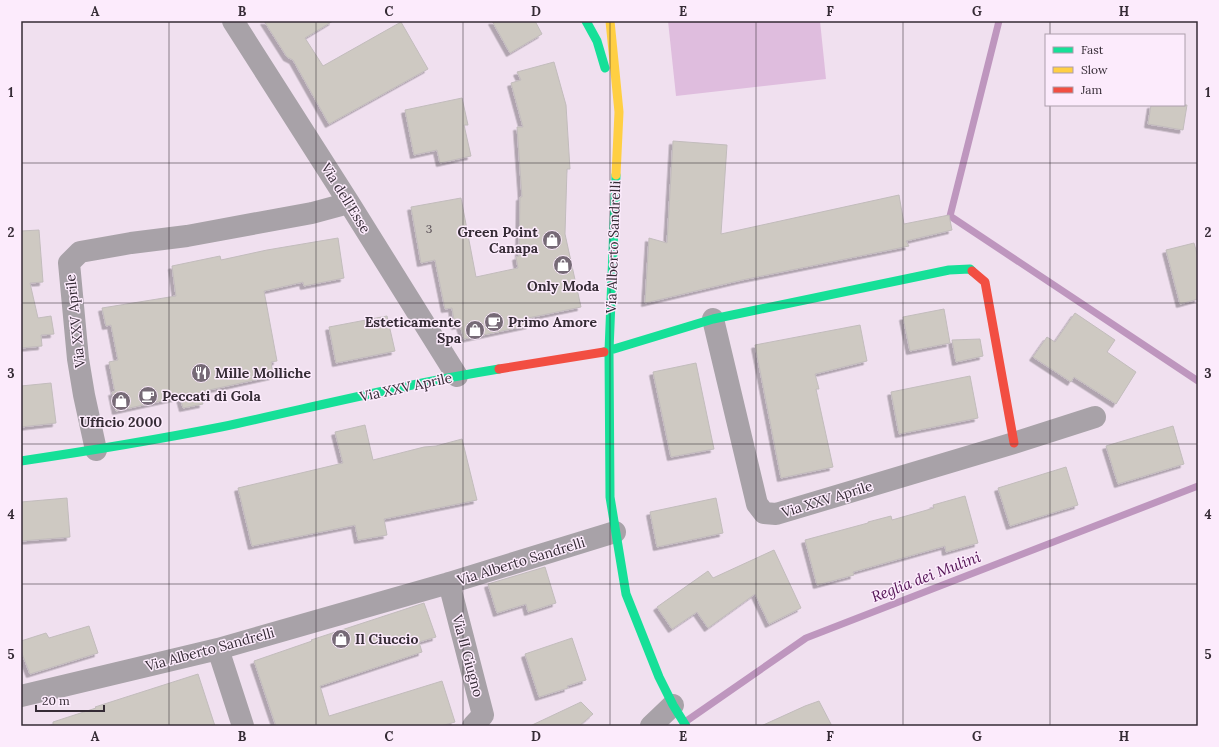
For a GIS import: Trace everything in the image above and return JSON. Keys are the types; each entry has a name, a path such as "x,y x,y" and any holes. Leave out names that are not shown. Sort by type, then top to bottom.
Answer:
{"street":[{"name":"Via dell'Esse","path":"233,21 457,376"},
{"name":"Via Alberto Sandrelli","path":"586,21 596,41 619,112"},
{"name":"Via Alberto Sandrelli","path":"21,696 218,649 449,583 615,532 610,497 609,351 619,112 610,21"},
{"name":"Via XXV Aprile","path":"96,450 78,359 68,263 80,252 131,243 187,236 312,214 349,203"},
{"name":"Via XXV Aprile","path":"21,461 96,450 219,427 457,376 609,351 713,319 949,270 970,268 985,282 1014,443"},
{"name":"Via XXV Aprile","path":"713,319 758,504 764,512 776,514 1014,443 1095,417"},
{"path":"615,532 626,594 659,677 673,705 686,726"},
{"name":"Via II Giugno","path":"449,583 483,715 473,726"},
{"path":"218,649 243,726"},
{"path":"651,726 673,705"}],"shaded area":[{"path":"668,21 820,21 826,79 676,96"}],"building":[{"path":"264,21 333,21 305,38 323,66 401,22 428,69 329,124 293,60 287,57"},
{"path":"492,21 535,21 542,34 510,53"},
{"path":"554,62 566,105 570,169 567,169 565,234 581,307 528,318 530,325 464,339 460,325 455,326 452,308 445,309 435,260 421,263 411,207 461,198 476,277 518,268 516,257 519,256 520,197 522,197 517,127 523,127 511,83 521,80 517,72"},
{"path":"462,98 468,125 464,125 471,156 440,163 437,150 414,155 405,110"},
{"path":"1187,105 1183,130 1148,124 1151,106"},
{"path":"673,141 727,145 721,234 899,195 904,224 949,215 952,230 906,241 909,246 742,280 645,303 649,238 667,243"},
{"path":"39,230 43,282 30,283 38,318 51,316 54,334 41,335 42,346 21,348 21,231"},
{"path":"338,238 344,278 304,286 303,282 264,291 277,361 271,362 273,376 200,392 203,404 183,408 180,397 116,411 112,392 115,392 109,362 118,360 111,325 106,326 102,308 176,296 172,266 220,256 221,260 267,250"},
{"path":"1194,243 1198,257 1198,299 1180,304 1166,250"},
{"path":"944,309 950,343 910,351 903,317"},
{"path":"1075,313 1115,340 1107,352 1136,372 1116,404 1074,377 1071,382 1033,357 1047,337 1055,342"},
{"path":"387,316 395,351 336,363 329,327"},
{"path":"860,325 867,361 815,374 819,389 816,389 833,467 781,478 755,345"},
{"path":"980,339 983,356 956,362 952,340"},
{"path":"696,363 714,449 671,457 653,372"},
{"path":"970,376 978,418 899,434 891,392"},
{"path":"51,383 56,423 21,427 21,386"},
{"path":"365,425 373,460 462,439 477,500 384,519 387,535 358,540 355,525 252,546 238,488 343,463 335,432"},
{"path":"1173,426 1184,464 1118,484 1106,446"},
{"path":"1066,467 1078,505 1010,526 998,488"},
{"path":"965,496 978,543 946,552 945,546 853,572 854,575 817,585 805,540 891,516 892,520 934,508 933,505"},
{"path":"67,498 70,537 21,541 21,502"},
{"path":"716,498 723,533 657,547 650,512"},
{"path":"774,550 801,608 769,624 755,594 708,628 697,612 672,629 657,607 708,571 713,578"},
{"path":"545,567 556,603 528,612 526,604 497,613 488,584"},
{"path":"424,603 436,637 419,642 422,652 320,686 329,716 442,681 455,722 441,726 276,726 254,661 312,641 311,640"},
{"path":"89,626 98,653 30,674 21,651 21,641 46,633 49,638"},
{"path":"572,638 586,680 567,686 568,688 539,697 525,654"},
{"path":"198,674 215,726 53,726 53,722"},
{"path":"819,701 832,726 761,726 805,706"},
{"path":"581,702 593,714 579,726 530,726"}],"waterway":[{"path":"999,21 950,216 1198,381"},
{"name":"Reglia dei Mulini","path":"685,722 806,638 1198,486"}],"traffic: fast":[{"path":"586,21 597,41 605,68"},
{"path":"616,175 609,351 610,497 626,594 659,677 673,705 686,726"},
{"path":"604,352 713,319 949,270 970,269 972,271"},
{"path":"21,461 196,432 395,389 499,369"}],"traffic: slow":[{"path":"610,21 619,112 616,175"}],"traffic: jam":[{"path":"972,271 985,282 1014,443"},
{"path":"499,369 604,352"}],"place":[{"name":"Green Point Canapa","path":"552,240"},
{"name":"Only Moda","path":"563,265"},
{"name":"Primo Amore","path":"494,322"},
{"name":"Esteticamente Spa","path":"475,330"},
{"name":"Mille Molliche","path":"201,373"},
{"name":"Peccati di Gola","path":"148,396"},
{"name":"Ufficio 2000","path":"121,401"},
{"name":"Il Ciuccio","path":"341,639"}]}
